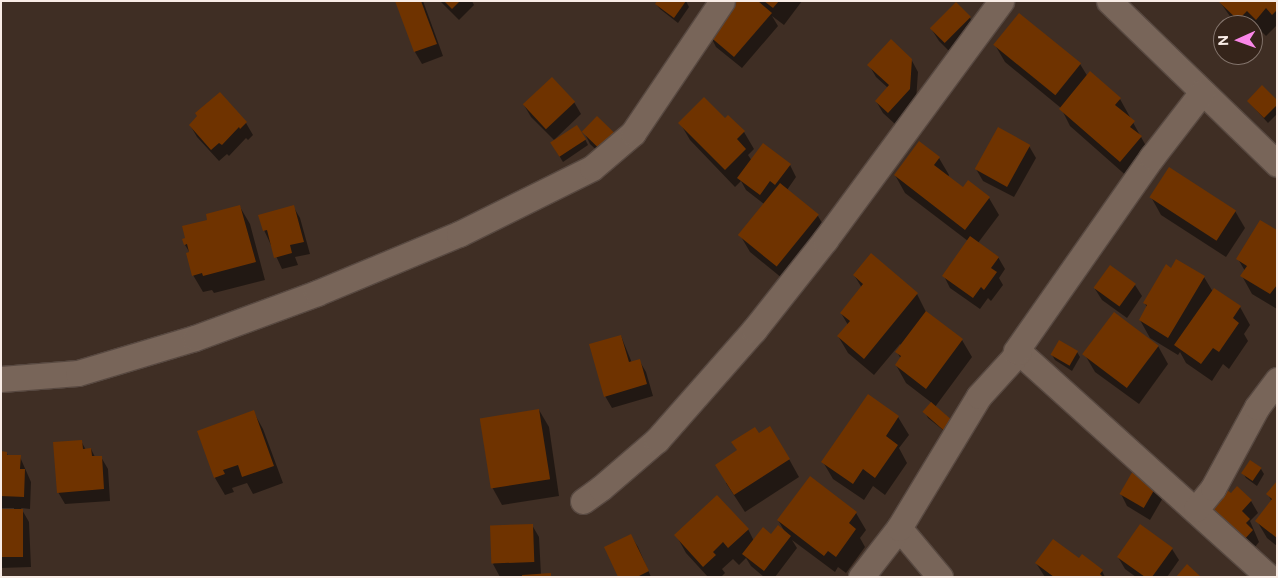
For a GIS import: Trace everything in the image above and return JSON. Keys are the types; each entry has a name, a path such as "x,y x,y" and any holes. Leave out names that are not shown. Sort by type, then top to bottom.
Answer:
{"street":[{"path":"1,379 78,374 203,335 317,293 459,234 592,168 633,133 722,1"},
{"path":"583,502 657,440 754,330 825,240 1001,1"},
{"path":"1109,1 1277,164"},
{"path":"1202,92 1152,157 1016,351 1196,509 1269,577"},
{"path":"861,577 899,528 979,396 1019,352"},
{"path":"1196,509 1213,488 1258,407 1277,380"},
{"path":"899,528 940,577"}],"building":[{"path":"395,1 421,1 437,44 414,52"},
{"path":"444,1 460,1 452,9"},
{"path":"657,1 686,1 674,18 655,4"},
{"path":"736,1 758,1 772,13 734,57 708,35"},
{"path":"764,1 779,1 773,8"},
{"path":"1218,1 1277,1 1277,10 1272,15 1266,8 1260,15 1251,15 1247,11 1243,15 1233,15"},
{"path":"956,2 971,17 945,43 930,28"},
{"path":"1019,13 1081,63 1055,95 993,45"},
{"path":"891,39 912,59 910,89 888,113 875,101 889,85 867,65"},
{"path":"1090,71 1121,98 1115,105 1135,121 1130,127 1142,136 1120,162 1059,109"},
{"path":"552,77 575,102 546,129 523,104"},
{"path":"1262,85 1277,100 1277,105 1264,118 1247,101"},
{"path":"220,92 247,122 240,129 239,127 222,145 219,143 211,150 189,125 197,116 195,113"},
{"path":"704,97 725,118 728,115 745,131 737,139 746,149 725,170 678,123"},
{"path":"597,116 617,135 602,151 582,132"},
{"path":"577,125 586,139 559,157 550,142"},
{"path":"998,127 1030,145 1007,187 975,169"},
{"path":"919,141 940,157 934,165 963,187 968,180 990,197 965,230 894,175"},
{"path":"763,143 791,164 775,185 770,181 760,195 737,178"},
{"path":"1169,167 1236,211 1216,241 1149,197"},
{"path":"780,183 819,214 777,267 738,235"},
{"path":"240,205 256,262 203,276 202,273 192,276 186,253 189,252 187,244 184,245 182,239 185,238 182,226 207,220 206,214"},
{"path":"294,205 304,242 290,245 292,253 274,258 267,230 263,231 258,215"},
{"path":"1260,220 1277,230 1277,285 1270,294 1240,276 1247,266 1236,259"},
{"path":"970,236 999,257 991,268 997,272 984,290 981,287 973,298 942,276"},
{"path":"871,253 918,293 864,359 837,336 850,321 840,313 863,284 853,275"},
{"path":"1176,259 1205,276 1168,338 1139,320 1147,305 1143,303 1166,264 1171,268"},
{"path":"1110,265 1136,284 1119,306 1094,288"},
{"path":"1214,288 1241,306 1233,318 1239,323 1219,352 1213,348 1201,364 1174,345"},
{"path":"926,311 963,339 926,389 895,365 901,356 895,352"},
{"path":"1114,312 1159,346 1127,388 1082,354"},
{"path":"621,335 629,362 640,359 647,384 604,397 589,344"},
{"path":"1059,340 1078,351 1070,366 1050,355"},
{"path":"868,394 899,416 886,436 898,445 875,478 863,469 853,484 821,462"},
{"path":"931,402 952,420 944,430 922,412"},
{"path":"539,409 550,479 491,489 480,418"},
{"path":"254,410 274,466 242,477 238,465 223,470 225,474 214,478 197,431"},
{"path":"770,426 790,459 734,495 715,465 737,450 731,442 755,427 759,433"},
{"path":"82,440 83,449 91,448 92,456 102,456 104,489 57,493 53,442"},
{"path":"1,451 7,452 7,455 21,455 20,469 25,469 24,497 1,496"},
{"path":"1250,460 1262,468 1253,481 1241,473"},
{"path":"1134,469 1158,483 1144,508 1120,494"},
{"path":"810,476 857,512 849,523 856,529 836,557 828,551 824,556 777,520"},
{"path":"1277,481 1277,538 1255,521 1272,499 1266,494"},
{"path":"1237,486 1252,500 1242,511 1250,519 1246,523 1253,530 1243,541 1209,510 1227,490 1231,493"},
{"path":"717,495 749,529 728,548 723,542 713,552 716,555 703,567 674,535"},
{"path":"1,509 23,509 23,557 1,557"},
{"path":"533,524 534,562 491,563 490,526"},
{"path":"1140,524 1173,548 1152,577 1145,577 1117,557"},
{"path":"778,525 791,536 764,571 742,554 763,527 771,534"},
{"path":"631,534 649,571 637,577 618,577 604,547"},
{"path":"1053,539 1079,558 1082,554 1103,570 1100,574 1103,577 1054,577 1035,563"},
{"path":"1187,564 1201,577 1176,577"},
{"path":"551,573 551,577 522,577 522,575"}]}
